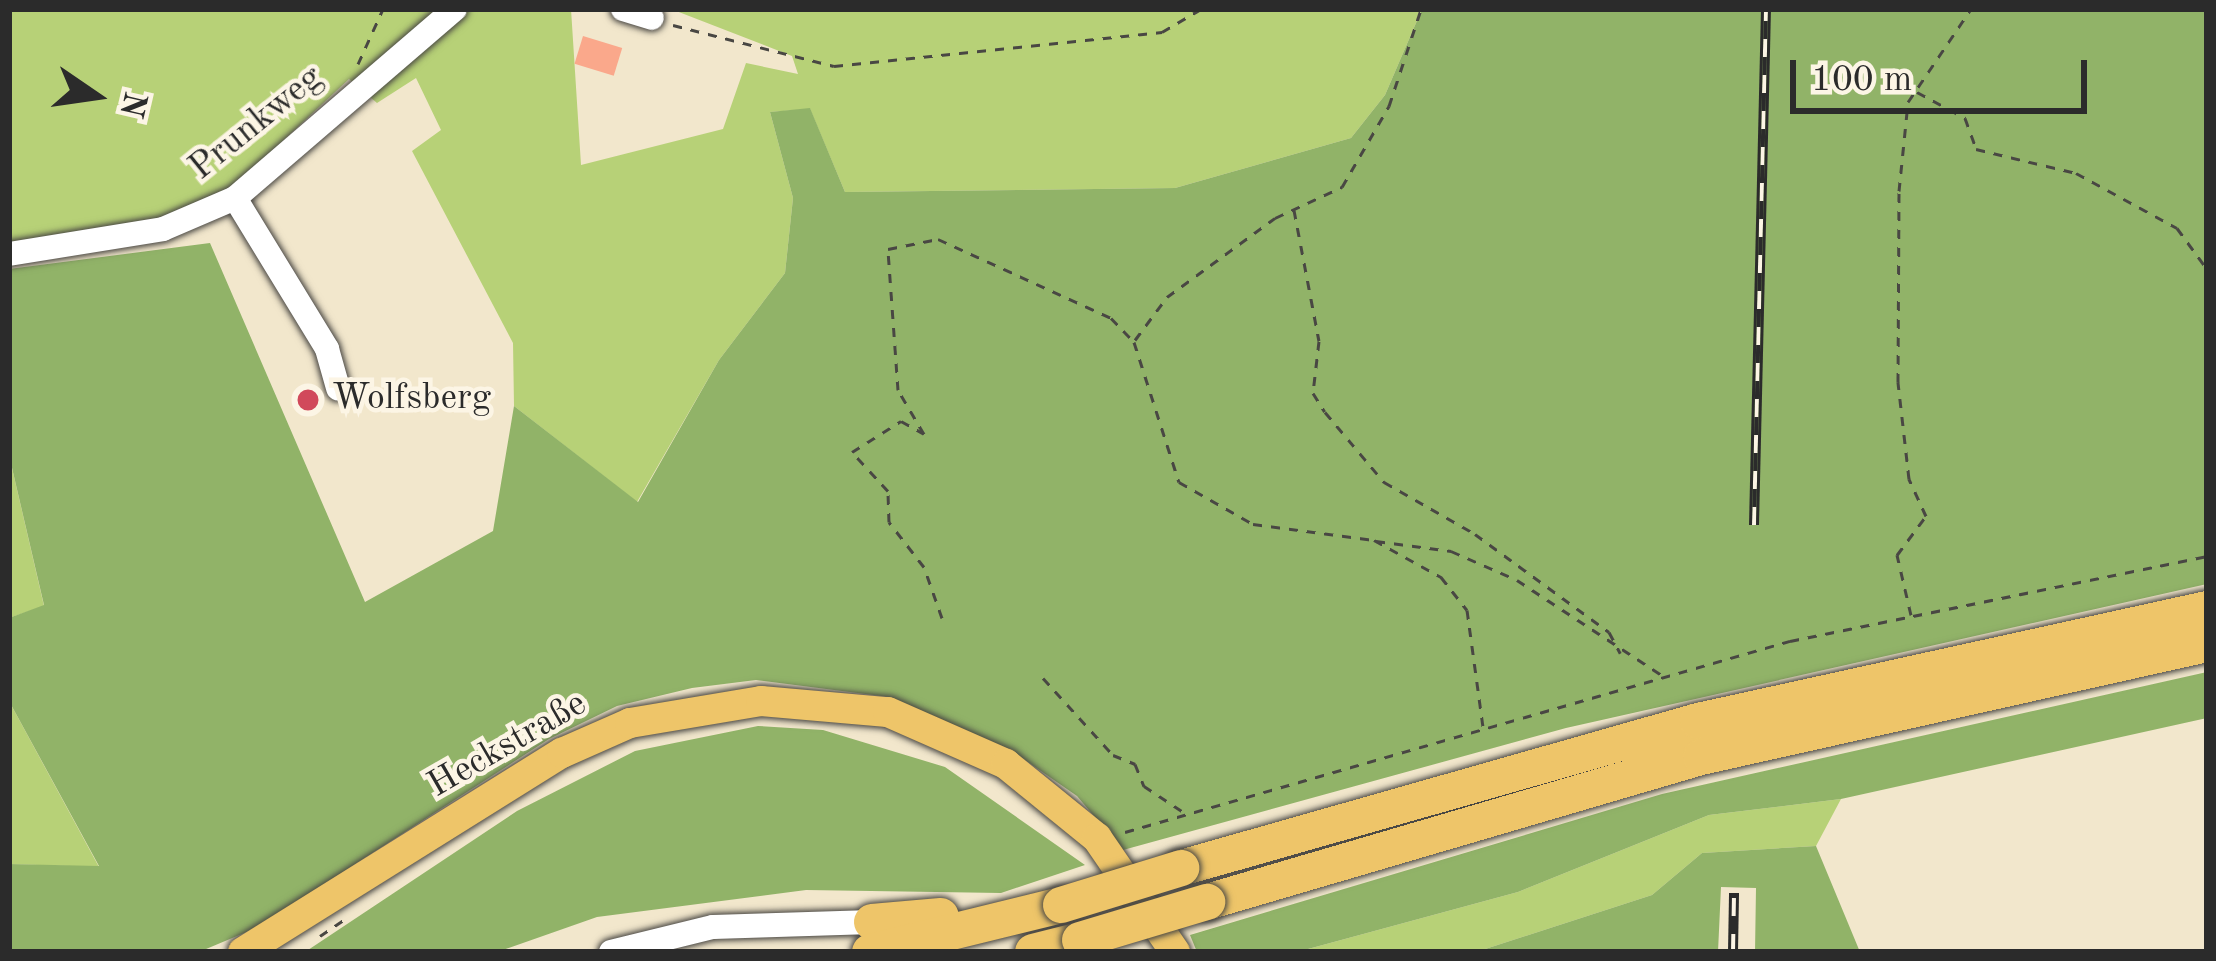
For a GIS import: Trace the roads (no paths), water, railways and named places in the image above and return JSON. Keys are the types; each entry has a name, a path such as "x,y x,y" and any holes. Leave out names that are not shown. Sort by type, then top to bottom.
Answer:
{"highway":[{"path":"871,937 1060,905 1698,721 2207,609"},
{"path":"1033,952 1724,752 2207,644"}],"main road":[{"name":"Heckstraße","path":"243,952 562,753 699,706 888,712 1006,764 1097,838 1174,952"}],"street":[{"name":"Prunkweg","path":"9,254 163,229 235,198 454,9"},
{"path":"623,9 652,18"},
{"path":"235,198 327,349 338,388"},
{"path":"611,952 713,927 871,937"}],"railway":[{"path":"1754,525 1766,9"},
{"path":"1733,952 1734,893"}],"place":[{"name":"Wolfsberg","path":"308,400"}]}
